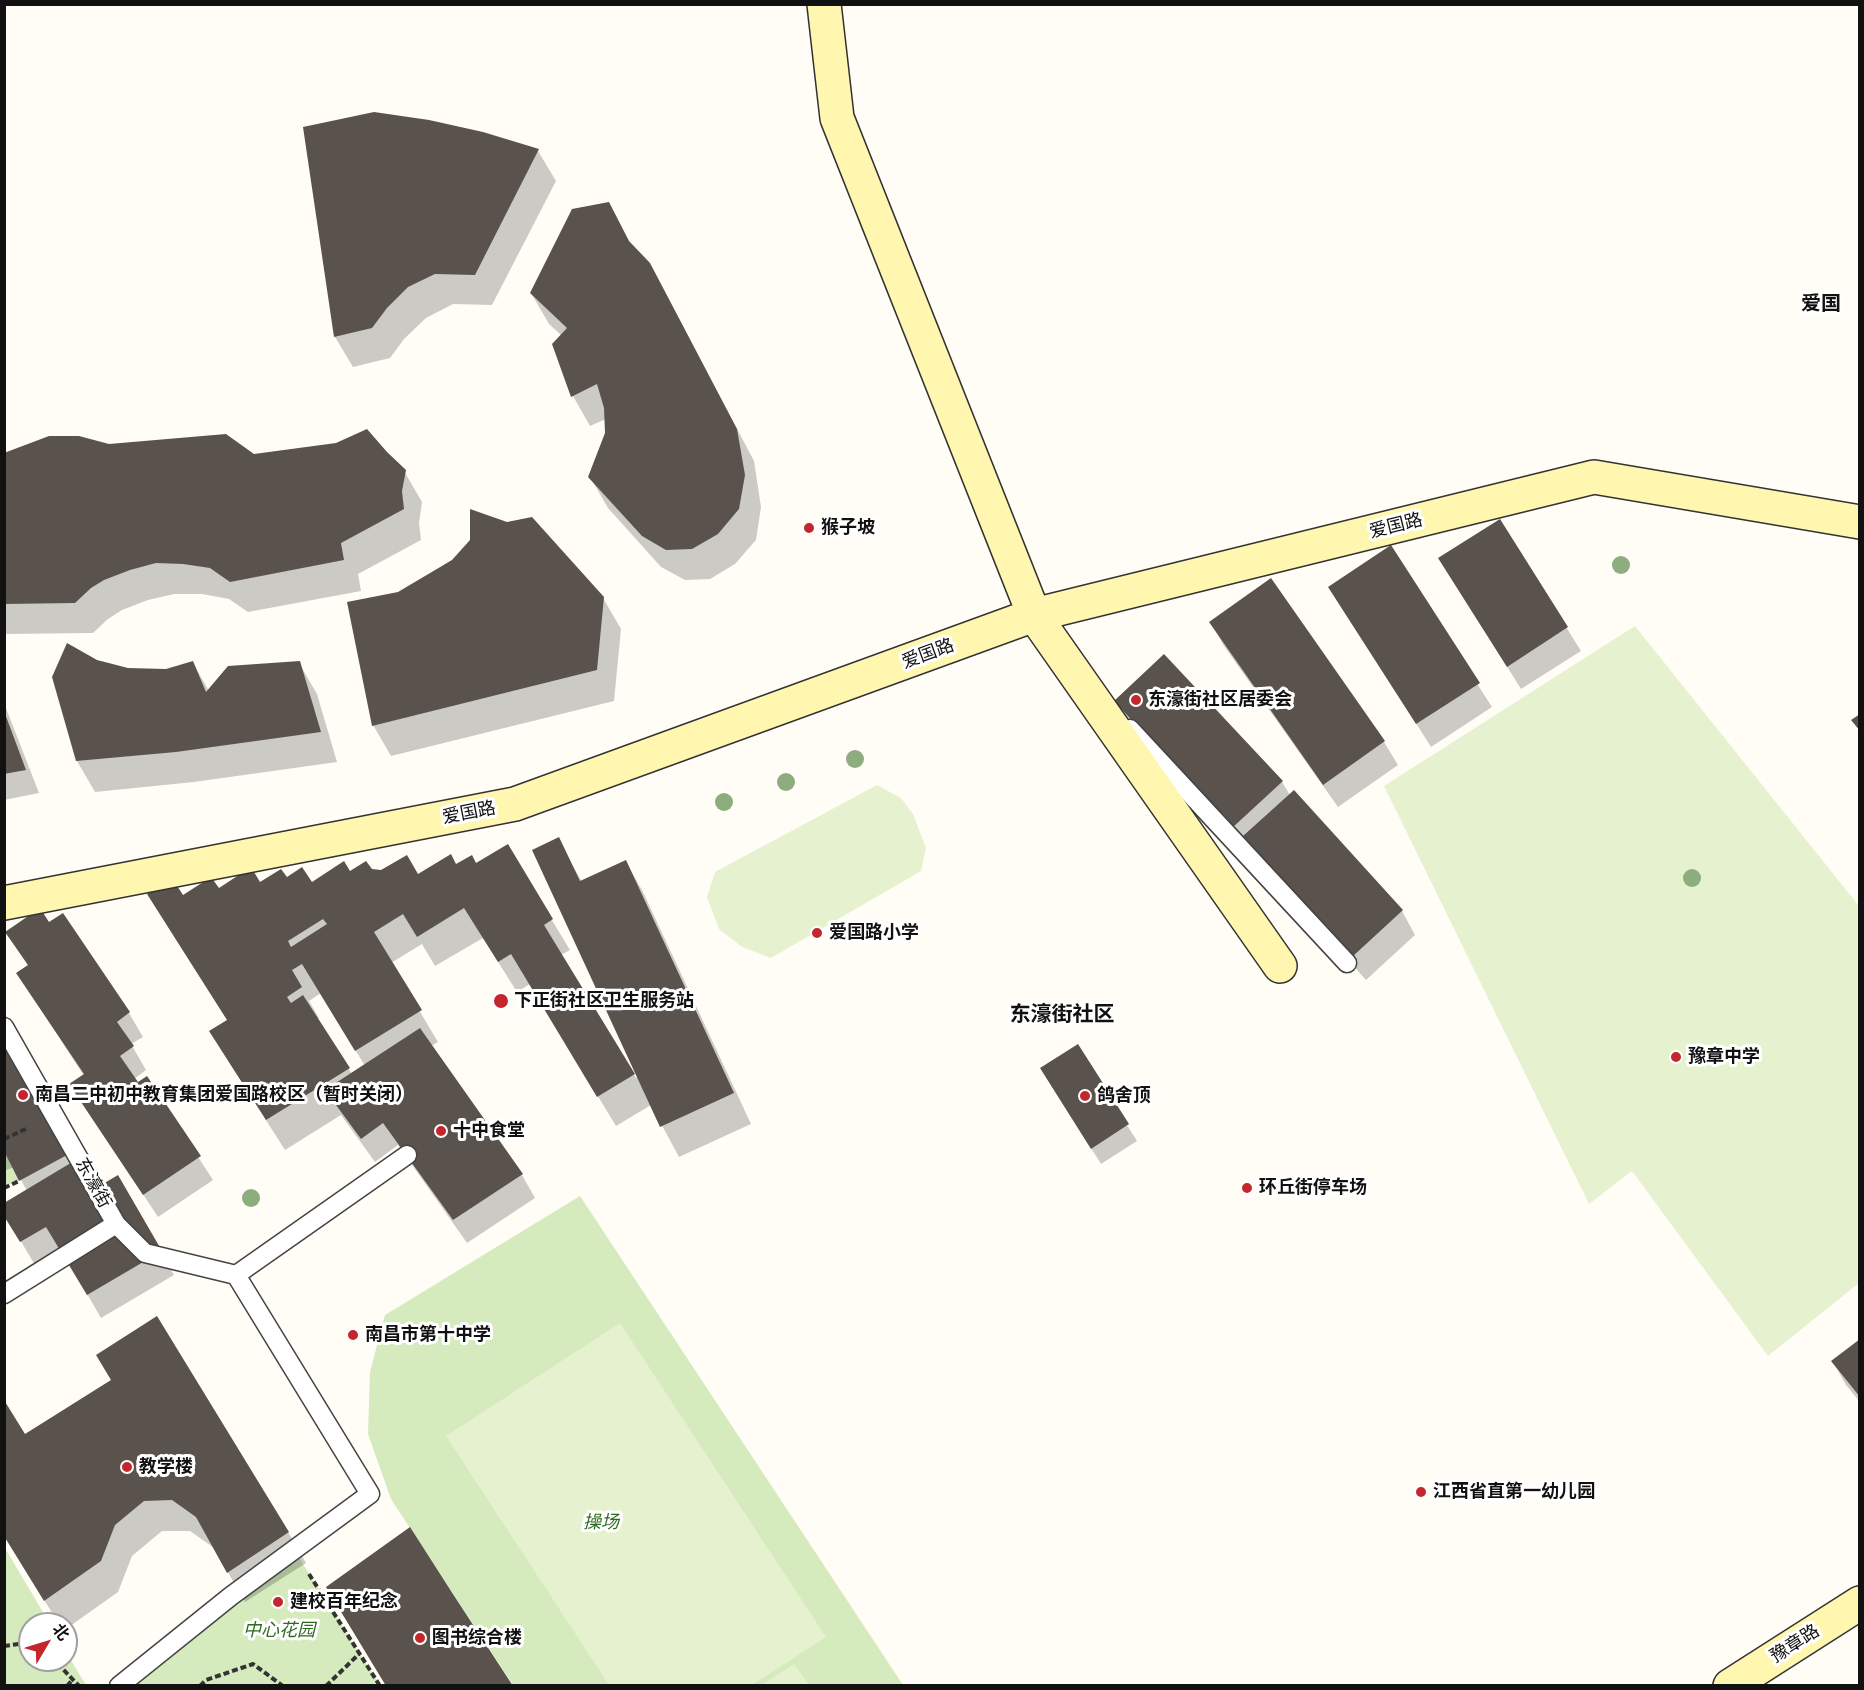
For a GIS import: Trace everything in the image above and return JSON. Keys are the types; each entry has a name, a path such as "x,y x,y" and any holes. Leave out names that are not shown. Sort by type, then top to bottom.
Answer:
{"street":[{"path":"824,4 837,118 1034,615 1280,966"},
{"name":"爱国路","path":"4,903 515,804 1034,615 1594,477 1860,522"},
{"name":"豫章路","path":"1730,1686 1860,1603"}],"lane":[{"path":"1063,657 1347,963"},
{"name":"东濠街","path":"4,1027 116,1224 4,1294"},
{"path":"236,1275 407,1155"},
{"path":"116,1224 145,1253 236,1275 370,1494 180,1635 119,1686"}],"path":[{"path":"4,1188 19,1181"},
{"path":"294,1550 380,1686"},
{"path":"326,1686 359,1654"},
{"path":"200,1686 206,1680 253,1664 283,1686"},
{"path":"66,1672 79,1686"},
{"path":"67,1686 73,1679"}],"green space":[{"name":"豫章中学","path":"1635,626 1859,906 1859,1283 1768,1356 1632,1171 1589,1204 1384,786"},
{"path":"877,785 901,798 913,814 926,848 921,871 771,958 742,947 719,929 707,897 715,872"},
{"path":"4,1151 19,1181 5,1186 4,1186"},
{"name":"操场","path":"580,1196 903,1685 513,1685 391,1499 368,1434 370,1372 385,1315"},
{"path":"620,1323 826,1637 752,1685 609,1685 446,1436"},
{"path":"5,1548 43,1612 18,1612 18,1672 78,1672 86,1685 5,1685"},
{"name":"中心花园","path":"294,1550 380,1685 120,1686"},
{"path":"794,1664 809,1685 762,1685"}],"building":[{"path":"374,112 429,120 483,132 539,149 475,275 435,274 408,287 387,308 372,328 334,337 303,127"},
{"path":"609,202 629,241 650,263 737,429 745,475 739,509 718,534 692,549 666,550 642,536 588,477 605,433 604,408 597,384 571,397 552,344 567,328 530,293 572,209"},
{"path":"367,429 406,470 402,491 404,509 341,543 344,560 230,582 210,568 156,563 104,580 91,588 75,603 4,604 4,453 49,436 79,436 109,444 226,434 254,454 336,443"},
{"path":"470,509 507,522 532,517 604,597 597,670 372,726 347,602 398,592 452,560 470,540"},
{"path":"1500,519 1568,627 1507,667 1438,558"},
{"path":"1391,545 1480,683 1416,724 1328,587"},
{"path":"1271,578 1385,741 1323,785 1209,622"},
{"path":"67,643 97,660 128,668 166,669 193,661 206,692 228,666 300,661 321,732 176,752 76,761 52,677"},
{"path":"1164,654 1283,781 1232,828 1114,701"},
{"path":"4,711 26,770 4,774"},
{"path":"1860,714 1860,731 1851,720"},
{"path":"1294,790 1403,910 1352,957 1243,836"},
{"path":"559,837 580,881 626,860 734,1093 660,1127 532,850"},
{"path":"508,844 553,919 544,925 635,1074 597,1097 511,954 498,962 464,908 417,937 403,914 374,932 422,1010 355,1051 302,964 292,970 302,987 287,997 291,1003 303,995 350,1068 266,1120 209,1031 227,1020 147,894 172,878 183,895 211,877 219,888 251,867 260,882 281,869 287,877 302,867 312,882 344,861 350,871 366,861 372,869 381,870 407,855 418,874 451,854 456,864 472,855 476,863","holes":["323,919 327,924 291,947 288,941"]},
{"path":"40,908 49,922 63,913 130,1012 117,1022 134,1046 120,1056 138,1082 147,1076 201,1156 143,1195 69,1084 84,1074 16,973 28,965 5,932"},
{"name":"十中食堂","path":"420,1028 523,1174 453,1220 383,1123 361,1139 325,1090"},
{"name":"南昌二中初中教育集团爱国路校区（暂时关闭）","path":"4,1033 67,1155 19,1181 4,1151"},
{"name":"鸽舍顶","path":"1078,1044 1129,1124 1091,1149 1040,1068"},
{"path":"74,1161 91,1191 118,1175 162,1251 87,1295 46,1227 20,1242 4,1216 4,1203"},
{"name":"教学楼","path":"157,1316 289,1532 227,1573 196,1517 172,1500 144,1501 115,1525 101,1561 44,1601 4,1536 4,1400 25,1434 111,1380 96,1355"},
{"path":"1860,1339 1860,1397 1831,1361"},
{"name":"图书综合楼","path":"410,1527 513,1686 386,1686 326,1587"}],"place":[{"name":"猴子坡","path":"809,528"},
{"name":"东濠街社区居委会","path":"1136,700"},
{"name":"爱国路小学","path":"817,933"},
{"name":"下正街社区卫生服务站","path":"501,1001"},
{"name":"豫章中学","path":"1676,1057"},
{"name":"南昌二中初中教育集团爱国路校区（暂时关闭）","path":"23,1095"},
{"name":"鸽舍顶","path":"1085,1096"},
{"name":"十中食堂","path":"441,1131"},
{"name":"环丘街停车场","path":"1247,1188"},
{"name":"南昌市第十中学","path":"353,1335"},
{"name":"教学楼","path":"127,1467"},
{"name":"江西省直第一幼儿园","path":"1421,1492"},
{"name":"建校百年纪念","path":"278,1602"},
{"name":"图书综合楼","path":"420,1638"}],"district":[{"name":"爱国","path":"1821,304"},
{"name":"东濠街社区","path":"1062,1015"}]}
